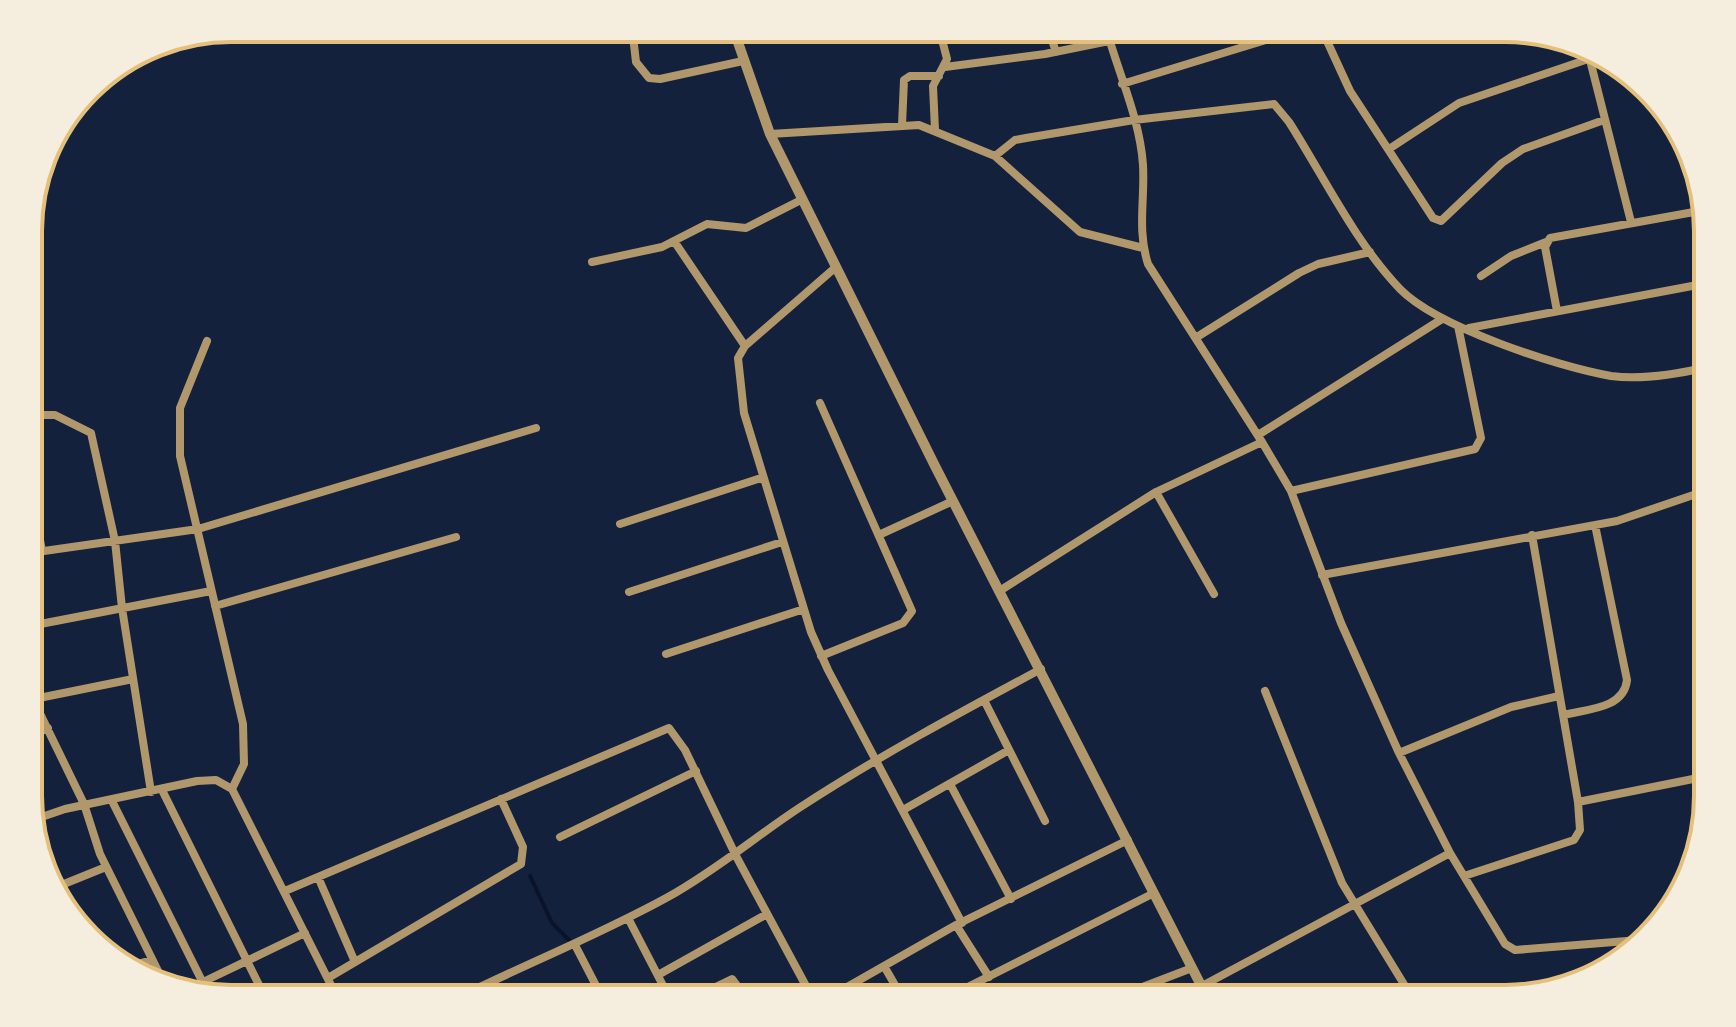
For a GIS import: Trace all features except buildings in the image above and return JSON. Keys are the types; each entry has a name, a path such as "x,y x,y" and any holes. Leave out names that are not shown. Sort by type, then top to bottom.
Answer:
{"street":[{"path":"634,42 636,62 649,78 660,79 743,61"},
{"path":"737,42 770,134 953,501 1201,985"},
{"path":"935,130 933,86 947,59 943,42"},
{"path":"1053,42 1056,52"},
{"path":"945,67 1056,52 1104,42"},
{"path":"1109,42 1134,120 1143,165 1143,248 1148,264 1197,337 1291,491 1322,575 1399,753 1450,853 1510,948 1626,941"},
{"path":"1122,84 1259,42"},
{"path":"1327,42 1350,91 1433,218 1441,221 1502,163 1523,149 1604,120"},
{"path":"1389,149 1459,103 1588,61"},
{"path":"1591,62 1631,222"},
{"path":"902,125 904,80 910,76 939,76"},
{"path":"995,156 1015,140 1134,120 1274,104 1289,122 1370,252 1402,292 1442,319 1566,365 1612,376 1654,375 1694,369"},
{"path":"770,134 902,125 935,130 995,156 1080,232 1143,248"},
{"path":"592,262 652,249 707,224 746,228 803,199"},
{"path":"1481,276 1511,256 1554,236 1693,212"},
{"path":"674,241 745,346"},
{"path":"1546,242 1557,311"},
{"path":"1197,337 1299,273 1318,264 1370,252"},
{"path":"836,267 745,346 738,358 744,413 761,478 821,656 989,977"},
{"path":"1462,327 1694,286"},
{"path":"1001,590 1156,492 1260,439 1442,319"},
{"path":"1291,491 1475,449 1481,438 1462,327"},
{"path":"207,341 180,408 181,471 236,687 246,750 244,764 232,789"},
{"path":"820,403 881,534 909,601 910,617 821,656"},
{"path":"42,415 55,415 91,433 115,541 122,608 151,792"},
{"path":"42,551 198,529 536,428"},
{"path":"620,524 761,478"},
{"path":"1156,492 1214,594"},
{"path":"1322,575 1595,525 1648,513 1694,495"},
{"path":"881,534 953,501"},
{"path":"1563,715 1618,701 1626,691 1627,680 1595,525"},
{"path":"1464,876 1565,846 1580,830 1578,802 1532,535"},
{"path":"215,606 456,537"},
{"path":"629,592 782,542"},
{"path":"42,624 211,591"},
{"path":"666,654 804,609"},
{"path":"486,985 628,918 736,856 796,810 877,759 1041,669"},
{"path":"42,694 133,679"},
{"path":"1265,691 1331,859 1355,905 1404,985"},
{"path":"1399,753 1511,707 1559,696"},
{"path":"984,700 1045,821"},
{"path":"42,716 84,804 106,867 157,970"},
{"path":"42,731 48,728"},
{"path":"285,891 575,770 660,729 669,728 678,736 736,856 805,985"},
{"path":"903,810 1009,750"},
{"path":"560,837 696,771"},
{"path":"1578,802 1694,779"},
{"path":"44,817 84,804 216,780 232,789 331,985"},
{"path":"950,784 1011,899"},
{"path":"162,790 259,985"},
{"path":"328,978 521,864 523,847 501,799"},
{"path":"112,801 203,982 305,933"},
{"path":"851,985 959,924 1128,840"},
{"path":"1204,985 1450,853"},
{"path":"64,884 106,867"},
{"path":"318,877 355,962"},
{"path":"973,985 1154,893"},
{"path":"658,975 767,914"},
{"path":"628,918 663,985"},
{"path":"575,945 596,985"},
{"path":"142,963 151,960"},
{"path":"884,966 895,985"},
{"path":"1148,985 1192,968"},
{"path":"720,985 732,979 736,985"}],"waterway":[{"path":"530,876 552,923 573,944"}]}
